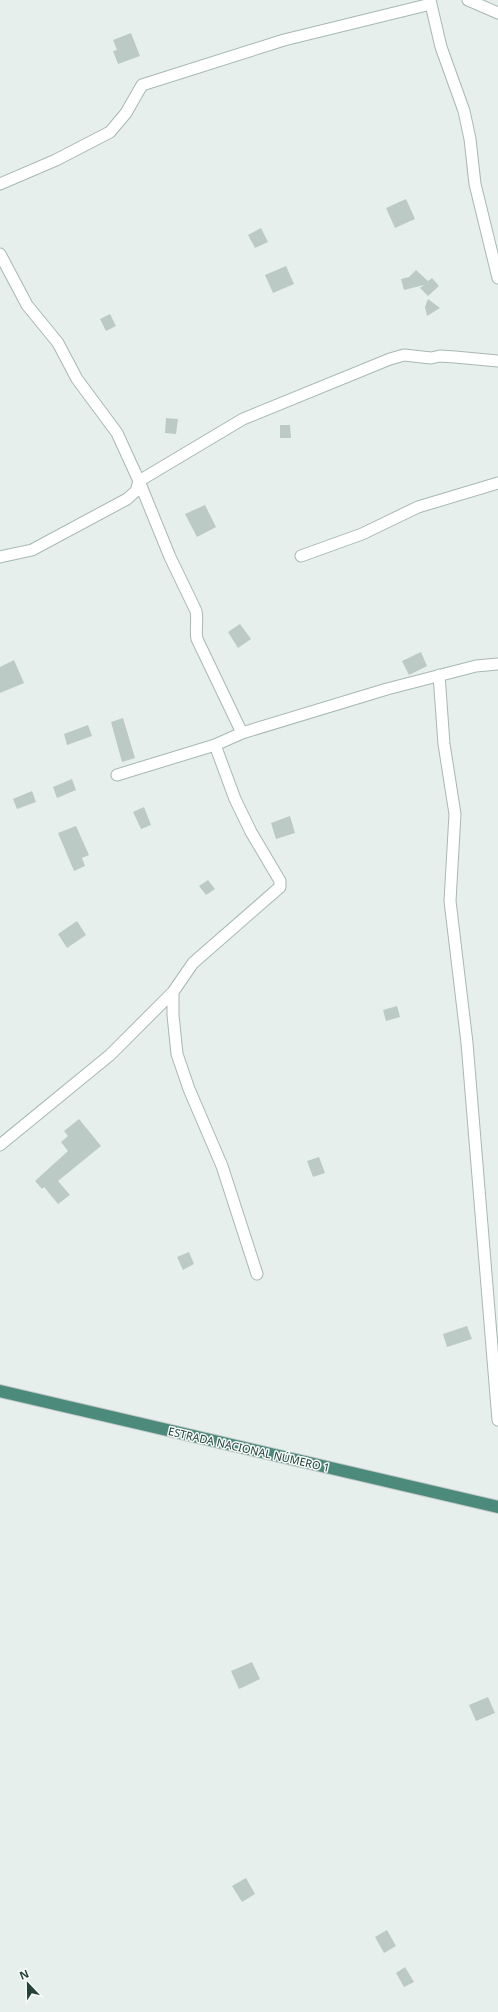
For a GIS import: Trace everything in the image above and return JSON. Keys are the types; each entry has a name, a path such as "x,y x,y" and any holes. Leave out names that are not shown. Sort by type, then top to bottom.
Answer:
{"highway":[{"name":"ESTRADA NACIONAL NÚMERO 1","path":"0,1391 498,1507"}],"street":[{"path":"468,0 498,14"},
{"path":"0,184 56,160 110,132 126,113 142,85 284,40 430,2 441,47 464,111 470,138 475,184 498,278"},
{"path":"0,254 27,306 58,343 77,379 117,433 139,481 170,557 196,611 197,617 195,630 197,639 242,733"},
{"path":"0,557 32,550 126,499 136,491 139,481 243,419 390,359 404,355 431,358 440,356 497,360"},
{"path":"301,556 362,534 418,507 498,482"},
{"path":"117,775 215,744 242,733 439,675 476,666 498,664"},
{"path":"439,675 444,744 455,814 450,901 451,915 467,1043 498,1420"},
{"path":"0,1145 110,1055 173,992 193,963 280,887 280,881 251,832 235,799 215,744"},
{"path":"173,992 173,1015 177,1054 189,1089 222,1166 257,1274"}],"building":[{"path":"131,33 140,56 118,64 113,51 117,50 113,40"},
{"path":"406,199 415,219 395,228 386,208"},
{"path":"261,228 268,242 255,248 248,235"},
{"path":"286,266 294,284 273,293 265,275"},
{"path":"416,270 428,281 432,278 439,286 428,296 420,288 424,285 404,290 401,279 409,277"},
{"path":"428,299 440,308 427,316 425,307"},
{"path":"110,314 116,326 106,331 100,319"},
{"path":"166,418 178,419 176,434 165,433"},
{"path":"280,425 290,425 291,438 280,438"},
{"path":"205,505 216,527 197,537 185,514"},
{"path":"240,624 251,639 238,648 228,632"},
{"path":"421,652 427,666 409,675 402,661"},
{"path":"14,660 24,683 0,693 0,667"},
{"path":"123,718 135,758 122,762 111,722"},
{"path":"88,725 92,736 67,745 64,734"},
{"path":"72,779 76,790 57,798 53,787"},
{"path":"32,791 36,802 17,809 13,799"},
{"path":"144,807 151,825 141,829 133,812"},
{"path":"290,816 295,833 276,839 271,823"},
{"path":"76,826 89,855 82,858 85,866 74,871 58,833"},
{"path":"208,880 215,889 206,895 199,886"},
{"path":"77,921 86,935 67,948 58,934"},
{"path":"397,1006 400,1017 386,1021 383,1010"},
{"path":"79,1119 101,1146 58,1181 70,1195 58,1204 44,1187 42,1189 35,1181 68,1151 61,1142 68,1136 64,1131"},
{"path":"319,1157 325,1173 313,1177 307,1161"},
{"path":"189,1252 194,1264 183,1270 177,1257"},
{"path":"467,1326 472,1339 447,1347 443,1334"},
{"path":"252,1662 260,1679 239,1689 231,1671"},
{"path":"488,1697 495,1713 476,1721 469,1705"},
{"path":"246,1878 255,1894 242,1902 232,1886"},
{"path":"387,1930 396,1946 384,1953 375,1937"},
{"path":"405,1967 414,1982 404,1987 396,1973"}]}
